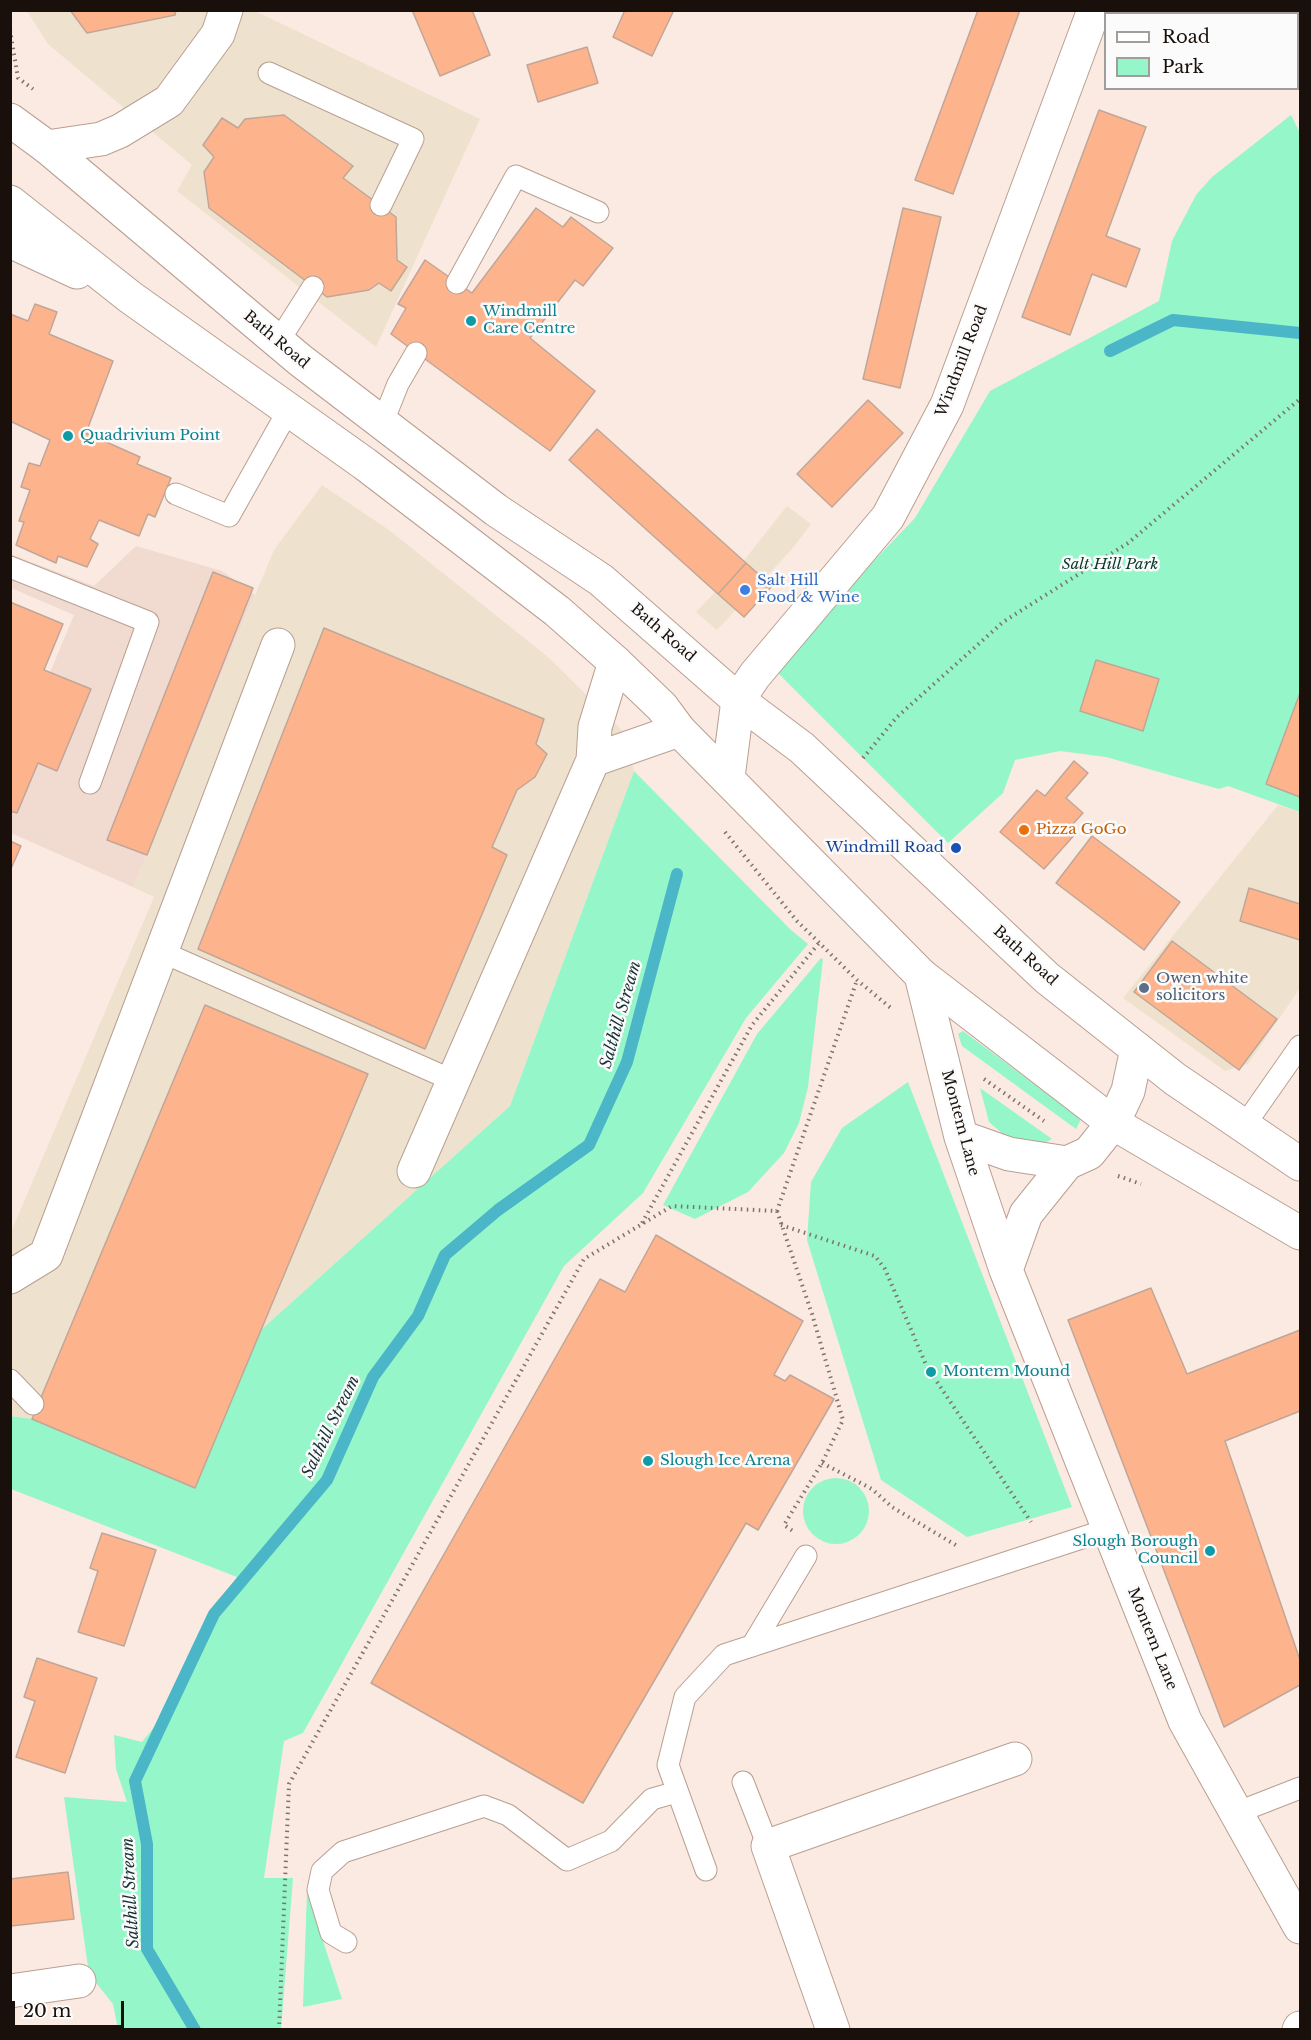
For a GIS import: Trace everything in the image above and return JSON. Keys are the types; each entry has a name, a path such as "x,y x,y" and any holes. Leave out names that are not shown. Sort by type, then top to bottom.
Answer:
{"main road":[{"path":"47,147 101,139 120,131 169,101 218,34 226,10"},
{"name":"Windmill Road","path":"738,700 755,675 888,517 942,415 1094,10"},
{"name":"Bath Road","path":"10,120 47,147 278,342 382,424 496,510 601,580 738,700 802,748 1047,978 1137,1050 1300,1164"},
{"path":"10,202 130,297 365,464 557,611 662,707 679,730 728,777 855,910 921,975 1113,1123 1300,1233"},
{"path":"10,241 130,297"},
{"path":"365,464 382,424"},
{"path":"469,545 496,510"},
{"path":"10,1277 46,1255 278,645"},
{"path":"414,1171 593,760 595,727 615,662"},
{"path":"728,777 738,700"},
{"path":"593,760 679,730"},
{"name":"Montem Lane","path":"921,975 961,1137 1005,1270 1108,1529 1185,1721 1300,1927"},
{"path":"1005,1270 1026,1214 1113,1123 1128,1092 1137,1050"},
{"path":"961,1137 1009,1155 1078,1158"},
{"path":"832,2030 768,1846 1015,1759"},
{"path":"10,1991 79,1981"}],"lane":[{"path":"269,73 413,139 381,205"},
{"path":"457,283 516,176 598,212"},
{"path":"278,342 313,287"},
{"path":"382,424 398,384 416,352"},
{"path":"176,494 229,516 288,411"},
{"path":"10,567 148,622 90,783"},
{"path":"162,952 452,1080"},
{"path":"1244,1126 1300,1046"},
{"path":"10,1380 33,1404"},
{"path":"706,1870 668,1765 685,1697 724,1655 1108,1529"},
{"path":"752,1646 806,1556"},
{"path":"742,1782 768,1846"},
{"path":"1236,1813 1300,1788"},
{"path":"346,1942 331,1933 318,1890 322,1871 343,1852 484,1806 508,1815 567,1860 611,1842 652,1799 677,1792"}],"path":[{"path":"10,30 18,78 36,92"},
{"path":"862,759 897,717 1003,622 1128,543 1300,399"},
{"path":"724,830 789,912 857,980 1078,1158"},
{"path":"641,1226 752,1025 819,943"},
{"path":"806,1556 814,1544 784,1525 822,1463 843,1420 812,1314 777,1212 857,980"},
{"path":"279,2030 289,1784 584,1259 672,1206 777,1212"},
{"path":"781,1225 875,1256 885,1269 927,1367 1034,1526 1060,1545"},
{"path":"822,1463 872,1489 892,1507 993,1568"}],"shaded area":[{"path":"27,11 255,11 480,119 376,347 177,191 192,165 48,44"},
{"path":"322,485 389,530 548,657 624,732 634,771 510,1106 261,1330 195,1488 32,1419 11,1416 11,1232 154,897 133,887 274,550"},
{"path":"787,506 811,524 792,549 717,630 696,612 738,568"},
{"path":"136,546 222,571 255,595 133,887 11,833 11,766 74,615 11,588 10,554 94,586"},
{"path":"1278,805 1300,812 1300,988 1248,1064 1225,1071 1123,998"}],"green space":[{"name":"Salt Hill Park","path":"1291,115 1300,133 1300,812 1228,786 1219,789 1106,757 1060,751 1015,760 1003,793 948,843 772,667 915,518 990,391 1159,301 1172,241 1196,195 1212,177"},
{"path":"634,771 791,930 808,944 746,1018 643,1193 564,1266 303,1733 284,1741 264,1878 293,1878 281,2029 118,2029 113,2004 89,1974 64,1797 127,1802 116,1769 114,1735 142,1742 164,1715 186,1673 211,1614 237,1577 11,1489 10,1416 32,1419 195,1487 261,1330 510,1106"},
{"path":"821,958 823,959 808,1087 799,1123 784,1153 748,1192 695,1219 663,1205 757,1034"},
{"path":"963,1031 1081,1119 1076,1129 962,1046 958,1034"},
{"path":"908,1082 1072,1507 967,1537 881,1480 807,1240 811,1182 842,1128"},
{"path":"980,1088 1052,1139 1041,1145 1004,1135 989,1122"},
{"path":"836,1478 848,1481 859,1488 866,1499 869,1511 866,1523 859,1534 848,1541 836,1544 824,1541 813,1534 806,1523 803,1511 806,1499 813,1488 824,1481"},
{"path":"307,1892 342,1999 303,2007"}],"building":[{"path":"70,10 176,10 175,15 87,33"},
{"path":"412,10 472,10 490,55 440,76"},
{"path":"625,10 674,10 652,56 613,37"},
{"path":"978,10 1020,10 953,194 915,180"},
{"path":"1256,10 1300,10 1300,31 1299,12 1260,12"},
{"path":"587,47 598,83 538,102 527,65"},
{"path":"1099,110 1146,127 1106,236 1140,249 1126,287 1092,274 1070,335 1022,317"},
{"path":"284,115 353,166 343,178 396,217 397,260 407,267 391,291 379,283 369,290 327,297 209,208 204,172 214,157 203,145 222,118 238,128 245,119"},
{"name":"Windmill Care Centre","path":"536,208 563,227 571,217 613,248 583,286 575,280 530,338 595,391 550,451 391,334 406,308 398,304 425,260 472,293"},
{"path":"903,208 941,217 900,388 863,379"},
{"name":"Quadrivium Point","path":"35,304 57,312 49,334 113,361 86,433 140,457 137,464 171,478 155,517 148,514 139,536 99,520 90,539 98,544 87,567 58,556 56,563 16,545 24,522 19,521 30,490 21,487 29,463 40,466 50,440 10,421 10,314 28,321"},
{"path":"868,400 903,433 832,507 797,474"},
{"path":"597,429 746,563 718,594 569,460"},
{"name":"Salt Hill Food & Wine","path":"746,563 772,586 744,617 718,594"},
{"path":"213,572 253,588 147,855 107,840"},
{"path":"10,602 63,624 44,670 91,689 57,771 38,763 17,813 10,811"},
{"path":"324,628 544,719 536,744 547,754 535,777 517,790 492,847 507,855 425,1049 198,949"},
{"path":"1096,660 1159,679 1143,731 1080,711"},
{"path":"1300,693 1300,797 1266,784"},
{"path":"1074,761 1088,773 1066,798 1083,813 1071,826 1077,832 1044,869 1000,832 1037,790 1045,796"},
{"path":"1092,836 1180,902 1144,950 1056,883"},
{"path":"10,841 21,846 10,871"},
{"path":"1249,888 1300,904 1300,940 1240,921"},
{"path":"1172,941 1277,1019 1239,1070 1134,992"},
{"path":"205,1005 368,1074 195,1488 32,1419"},
{"name":"Slough Ice Arena","path":"656,1235 803,1321 774,1375 785,1381 790,1375 834,1399 758,1530 746,1523 583,1803 371,1683 600,1279 625,1292"},
{"name":"Slough Borough Council","path":"1151,1288 1187,1374 1300,1330 1300,1411 1225,1441 1300,1660 1300,1685 1224,1727 1068,1320"},
{"path":"102,1533 156,1550 124,1646 78,1632 98,1571 90,1568"},
{"path":"37,1658 97,1678 65,1773 16,1757 35,1701 24,1697"},
{"path":"68,1872 74,1919 11,1926 10,1879"}],"waterway":[{"name":"Salthill Stream","path":"1110,351 1173,320 1300,333"},
{"name":"Salthill Stream","path":"195,2030 147,1949 147,1844 135,1781 214,1614 327,1480 373,1377 418,1316 445,1255 498,1210 589,1145 627,1062 677,874"}],"place":[{"name":"Windmill Care Centre","path":"471,321"},
{"name":"Quadrivium Point","path":"68,436"},
{"name":"Salt Hill Food & Wine","path":"745,590"},
{"name":"Pizza GoGo","path":"1024,830"},
{"name":"Windmill Road","path":"956,848"},
{"name":"Owen white solicitors","path":"1144,988"},
{"name":"Montem Mound","path":"931,1372"},
{"name":"Slough Ice Arena","path":"648,1461"},
{"name":"Slough Borough Council","path":"1210,1551"}]}
